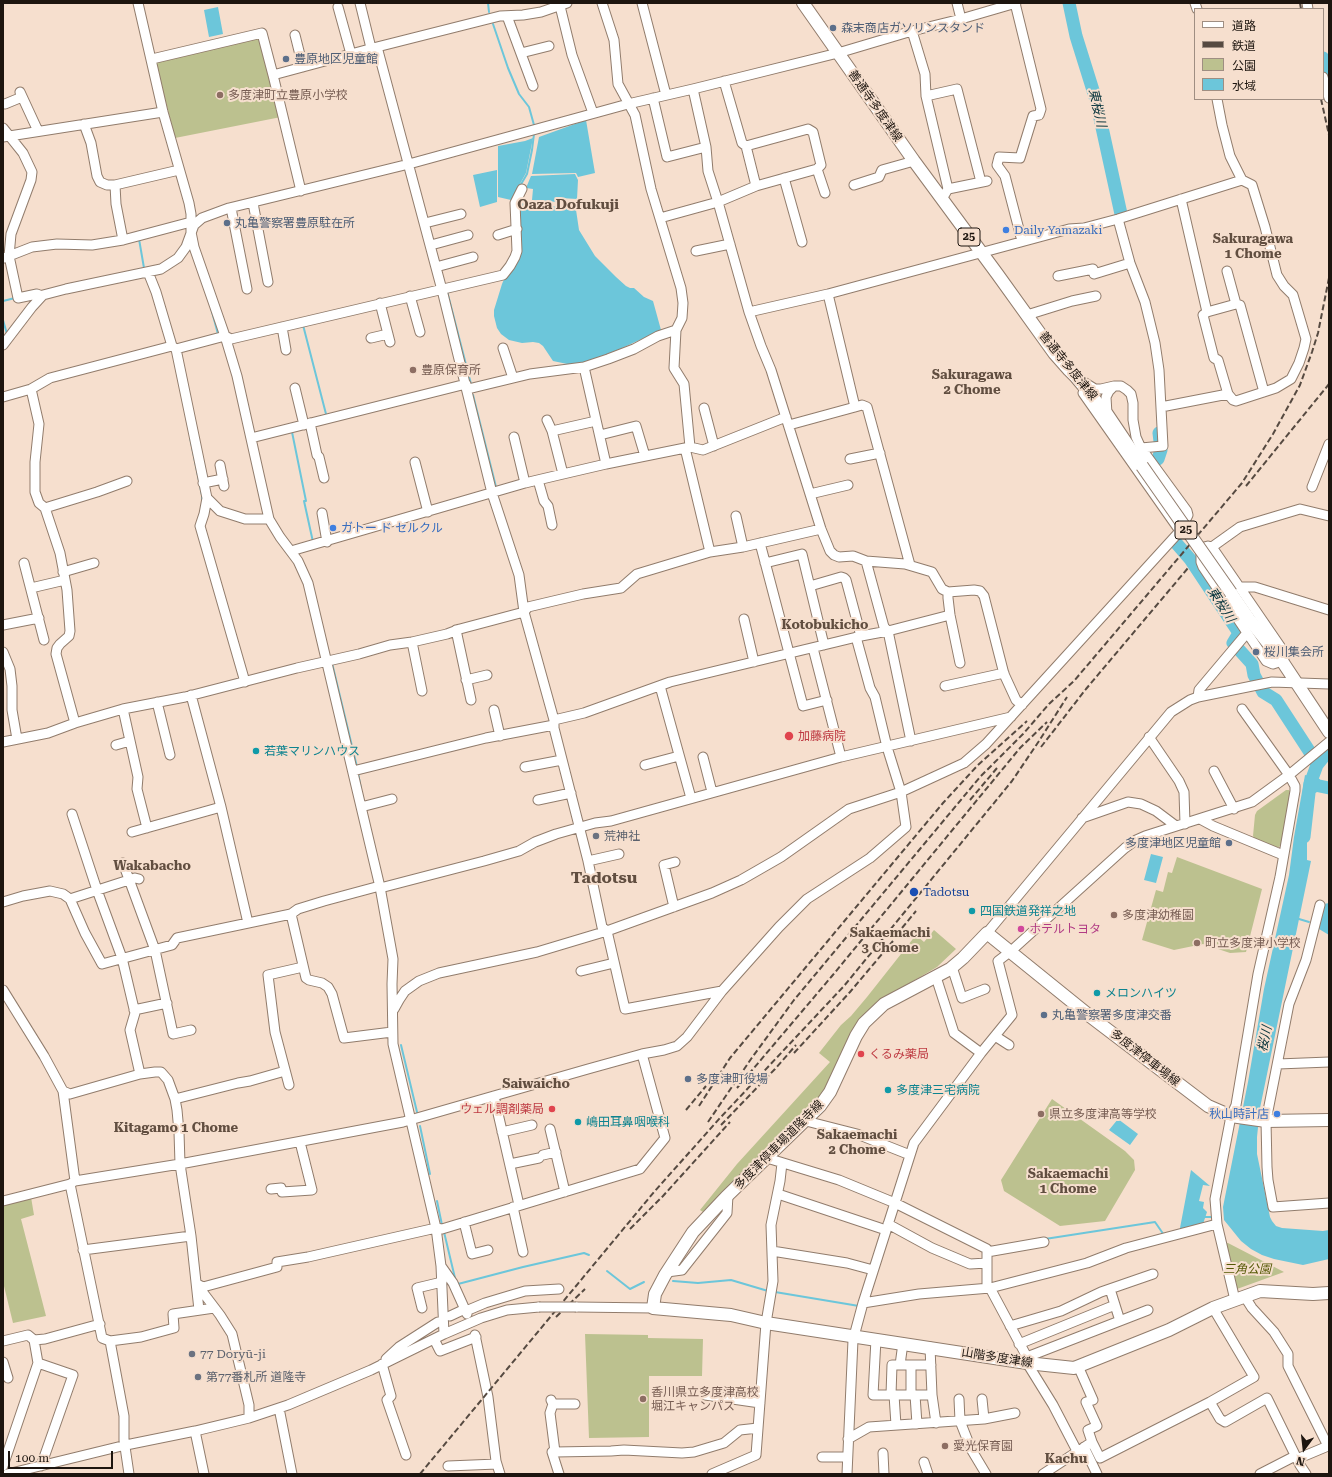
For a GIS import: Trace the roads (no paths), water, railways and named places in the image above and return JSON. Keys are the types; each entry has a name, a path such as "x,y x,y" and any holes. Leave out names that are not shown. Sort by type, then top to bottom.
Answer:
{"main road":[{"name":"善通寺多度津線","path":"803,3 914,161 945,194 981,253 1054,353 1107,414 1142,466 1235,590 1249,619 1282,661 1329,732"},
{"name":"多度津停車場線","path":"987,933 1091,1017 1200,1100 1219,1112 1234,1117 1263,1120 1329,1120"},
{"name":"多度津停車場道隆寺線","path":"653,1308 655,1294 667,1272 693,1232 728,1195 820,1106 830,1092 856,1036 864,1023 884,1004 952,967 963,958 987,933"},
{"name":"山階多度津線","path":"653,1308 731,1315 766,1323 1074,1368 1169,1330 1213,1308 1260,1291 1313,1294 1329,1293"}],"street":[{"path":"138,3 163,112 189,203 191,232 194,247 225,336 237,376 269,518 280,537 298,561 308,583 353,771 363,806 393,959 393,1044 436,1228 441,1266 444,1334"},
{"path":"360,3 409,164 467,387 492,493 519,575 524,612 554,723 588,861 602,927 607,931 625,1009 722,991"},
{"path":"602,3 614,40 618,84 635,115 651,189 681,288 683,303 682,318 676,330 674,368 684,384 687,447 710,552"},
{"path":"642,3 666,95"},
{"path":"957,3 961,20"},
{"path":"3,345 42,296 66,289 161,269 178,258 186,247 194,225 202,218 231,208 409,164 628,104 838,53 912,31 961,20 1016,3 1041,109 1039,114 1033,116 1020,158 999,158 997,165 1005,176 1022,241"},
{"path":"273,75 500,16 507,16 564,4 572,55 593,113"},
{"path":"338,7 351,54"},
{"path":"507,16 533,86"},
{"path":"912,31 925,74 926,96 945,194 984,182 957,89 926,96"},
{"path":"152,59 262,33 302,191"},
{"path":"295,35 304,67"},
{"path":"521,53 549,46"},
{"path":"1324,80 1329,98"},
{"path":"724,81 742,143 746,146 756,186"},
{"path":"693,89 706,147 708,171 749,312 771,370 810,494 830,551 839,557 853,556 866,561 893,562 910,565 932,572 942,589 948,592 980,591 984,596 1004,673 1016,700 1022,705"},
{"path":"4,103 21,94 38,131"},
{"path":"653,98 667,157 706,147"},
{"path":"1217,100 1230,156 1242,180"},
{"path":"5,134 38,131 163,112"},
{"path":"84,124 91,143 97,176 100,182 107,185 115,185 179,170"},
{"path":"660,218 718,202 756,186 817,169 821,164 813,132 808,129 746,146"},
{"path":"5,134 23,153 32,172 31,180 11,234 6,257 18,298 37,294 42,296"},
{"path":"854,185 879,177 882,170 914,161"},
{"path":"817,169 824,193"},
{"path":"784,178 802,242"},
{"path":"749,312 828,294 1069,228 1084,228 1118,219 1242,180 1252,184 1277,275 1284,286 1293,295 1306,339 1299,363 1291,379 1276,388 1236,401 1233,400 1228,394 1218,360 1214,358 1203,315 1207,312 1236,304"},
{"path":"115,185 116,204 123,240"},
{"path":"3,397 31,389 50,378 225,336 231,339 282,329 503,274 515,257 518,244 515,203 522,189"},
{"path":"1181,199 1207,312"},
{"path":"253,203 268,282"},
{"path":"231,208 247,289"},
{"path":"425,223 462,214"},
{"path":"1118,219 1130,263 1145,302 1155,343 1159,370 1164,446 1142,448"},
{"path":"6,257 32,247 57,244 92,245 123,240 191,222"},
{"path":"498,235 517,229"},
{"path":"431,246 468,235"},
{"path":"696,251 730,244"},
{"path":"436,267 473,257"},
{"path":"1058,276 1093,269 1094,274 1130,263"},
{"path":"1227,271 1236,304 1240,305 1264,392"},
{"path":"148,272 174,348 207,498 200,526 245,682"},
{"path":"828,294 855,407"},
{"path":"410,296 420,332"},
{"path":"1027,316 1096,296"},
{"path":"371,338 389,338 381,305"},
{"path":"282,329 286,350"},
{"path":"251,438 467,387 530,374 584,367 634,349 658,336 676,330"},
{"path":"503,348 512,378"},
{"path":"584,367 606,464"},
{"path":"393,1012 404,994 419,981 439,973 537,952 607,931 712,893 740,880 782,857 849,810 900,792 964,763 986,744 1180,531 1188,515 1187,511 1142,448 1136,437 1131,394 1121,386 1095,389 1072,373"},
{"path":"1072,373 1094,410 1180,531"},
{"path":"1107,414 1106,397 1114,386"},
{"path":"295,388 309,425 324,478"},
{"path":"31,389 39,424 35,462 35,492 39,503 45,508 60,553 70,631 69,636 57,648 56,654 75,723"},
{"path":"1161,407 1228,394"},
{"path":"291,551 525,483 687,447 696,447 703,450 787,421 862,405 867,407 910,565"},
{"path":"704,408 714,446"},
{"path":"547,420 552,431 564,474"},
{"path":"552,431 596,420"},
{"path":"600,435 636,426 645,456"},
{"path":"514,437 525,483"},
{"path":"1312,486 1329,444"},
{"path":"850,459 880,453"},
{"path":"415,462 428,512"},
{"path":"203,483 223,483 220,465"},
{"path":"538,480 544,501 548,506 552,525"},
{"path":"45,508 127,481"},
{"path":"810,494 848,485"},
{"path":"207,498 220,511 245,519 269,518"},
{"path":"1282,661 1273,664 1266,661 1200,562 1201,552 1204,548 1208,546 1212,547 1240,527 1300,510 1329,516"},
{"path":"322,513 326,542"},
{"path":"736,516 743,547"},
{"path":"3,742 48,733 75,723 123,709 191,695 390,645 412,642 447,634 456,630 524,612 528,607 583,594 621,588 637,574 710,552 743,547 822,530"},
{"path":"760,543 803,706 827,700"},
{"path":"1212,547 1235,590 1255,587 1329,610"},
{"path":"765,563 802,554 824,645"},
{"path":"866,561 884,627 888,631 911,741"},
{"path":"24,563 44,640"},
{"path":"31,588 94,563"},
{"path":"3,1201 72,1183 300,1142 411,1120 642,1054 677,1046 687,1037 722,991 779,926 807,899 870,858 906,827 900,792 875,697 870,688 846,580 841,577 810,586"},
{"path":"948,592 950,615 960,663"},
{"path":"353,771 554,723 670,682 950,615"},
{"path":"3,626 39,618"},
{"path":"744,619 754,662"},
{"path":"456,630 471,700"},
{"path":"1198,697 1199,690 1247,632"},
{"path":"412,642 422,691"},
{"path":"814,648 841,757"},
{"path":"3,652 10,669 12,680 12,710 17,739"},
{"path":"945,686 1004,673"},
{"path":"466,680 488,675"},
{"path":"987,933 1171,712 1190,700 1198,697 1269,683 1329,684"},
{"path":"660,686 691,798"},
{"path":"191,695 221,807 248,923"},
{"path":"158,702 170,755"},
{"path":"123,709 138,777 137,789 147,828"},
{"path":"1242,709 1289,775 1295,786 1295,790 1280,877 1258,974 1234,1117 1215,1199 1217,1224 1240,1298 1252,1308 1274,1332 1288,1354 1288,1366 1328,1446 1296,1457 1260,1474"},
{"path":"494,710 500,736"},
{"path":"3,902 23,896 50,891 63,894 70,899 85,933 102,964 172,945 177,938 292,914 298,909 519,851 535,842 595,823 611,821 841,757 1011,718"},
{"path":"1149,738 1179,781 1184,792 1185,824"},
{"path":"116,745 130,742"},
{"path":"847,1474 853,1340 863,1303 914,1143 981,1053 1012,1016 998,961 1125,848 1145,836 1234,809 1252,802 1289,775 1329,742"},
{"path":"645,765 680,756"},
{"path":"703,757 712,792"},
{"path":"525,767 562,760"},
{"path":"1214,771 1234,809"},
{"path":"538,800 571,793"},
{"path":"363,806 392,799"},
{"path":"1082,818 1128,802 1146,806 1156,811 1176,826"},
{"path":"132,832 221,807"},
{"path":"72,814 97,890 122,958 135,1013 130,1030 140,1074"},
{"path":"1200,819 1212,826 1283,855"},
{"path":"588,861 619,854"},
{"path":"674,907 664,865 675,862"},
{"path":"123,863 154,950 173,1034 191,1030"},
{"path":"70,899 129,880 139,879"},
{"path":"1320,905 1306,960 1289,1004 1278,1064 1263,1120 1268,1180 1273,1207 1329,1203"},
{"path":"292,914 306,978 308,980 322,983 328,987 332,994 344,1038 392,1032"},
{"path":"580,971 614,963"},
{"path":"289,1085 275,1032 268,975 303,966"},
{"path":"952,967 962,998 985,989"},
{"path":"936,977 954,1033 981,1053"},
{"path":"392,988 397,995 404,994"},
{"path":"3,990 44,1056 63,1092 72,1183 83,1250 102,1338 110,1341 141,1337 174,1328 173,1314 214,1308"},
{"path":"134,1010 167,1003"},
{"path":"995,1036 1009,1045"},
{"path":"197,1284 203,1286 277,1267 277,1262 308,1257 436,1228 442,1229 640,1169 665,1138 642,1054"},
{"path":"1278,1064 1329,1062"},
{"path":"175,1100 285,1071"},
{"path":"63,1092 70,1094 140,1074 161,1072 168,1080 175,1100 179,1132 180,1164 197,1284 199,1310"},
{"path":"494,1096 510,1164 523,1252"},
{"path":"806,1121 856,1134 910,1155"},
{"path":"502,1132 532,1125"},
{"path":"550,1129 565,1192"},
{"path":"271,1189 281,1188 282,1192 312,1190 300,1142"},
{"path":"510,1164 556,1152"},
{"path":"767,1158 839,1180 895,1203 987,1249 988,1288 1052,1405 1097,1474"},
{"path":"712,1474 756,1455 766,1323 773,1281 771,1225 778,1194 782,1163"},
{"path":"778,1194 887,1227 970,1264 987,1263"},
{"path":"464,1222 472,1254 488,1250"},
{"path":"863,1303 919,1294 988,1288 1087,1263 1126,1248 1217,1224"},
{"path":"83,1250 190,1236"},
{"path":"987,1252 1044,1242"},
{"path":"772,1251 847,1263 873,1270"},
{"path":"441,1266 453,1283 466,1311"},
{"path":"1010,1326 1061,1311 1110,1289 1153,1274"},
{"path":"418,1304 417,1288 442,1282"},
{"path":"197,1284 232,1334 249,1405 249,1418"},
{"path":"450,1316 485,1303 525,1291 559,1288"},
{"path":"1110,1289 1120,1321"},
{"path":"1019,1344 1115,1305"},
{"path":"7,1474 126,1445 249,1418 279,1408 381,1365 444,1334 481,1318 507,1310 538,1307 653,1308"},
{"path":"1078,1366 1093,1400 1086,1402 1097,1426 1088,1430 1100,1458 1210,1402 1254,1377 1213,1308"},
{"path":"1027,1360 1148,1310"},
{"path":"381,1365 399,1347 438,1322"},
{"path":"34,1340 45,1339 100,1324"},
{"path":"3,1341 28,1335 34,1340 38,1363 3,1466"},
{"path":"434,1339 440,1351 476,1336 488,1397 497,1464 500,1474"},
{"path":"876,1339 873,1395 932,1395"},
{"path":"110,1341 124,1416 129,1474"},
{"path":"900,1365 903,1343"},
{"path":"930,1347 932,1395 936,1423"},
{"path":"3,1362 8,1378"},
{"path":"38,1363 73,1374 41,1466"},
{"path":"381,1365 391,1396 387,1400 406,1455"},
{"path":"896,1425 892,1365 931,1365"},
{"path":"911,1365 917,1424"},
{"path":"705,1395 760,1403"},
{"path":"1210,1402 1220,1419 1225,1422 1267,1398 1306,1474"},
{"path":"959,1399 960,1421 971,1449 986,1474"},
{"path":"982,1399 984,1419"},
{"path":"558,1474 552,1452 555,1452 550,1413 552,1402 575,1404"},
{"path":"279,1408 292,1474"},
{"path":"848,1439 869,1427 984,1419 1015,1413"},
{"path":"555,1452 624,1450 682,1453 694,1452 724,1443 740,1430 758,1428"},
{"path":"195,1431 204,1474"},
{"path":"1043,1474 1092,1442"},
{"path":"883,1453 884,1474"},
{"path":"822,1457 847,1457"},
{"path":"924,1462 928,1474"},
{"path":"448,1466 497,1464"}],"water":[{"path":"218,7 223,34 209,37 204,10"},
{"path":"586,120 595,173 578,177 576,173 532,174 539,137"},
{"path":"533,138 526,173 511,200 498,197 498,146"},
{"path":"497,170 497,202 480,207 473,175"},
{"path":"575,174 578,180 577,199 560,198 557,202 532,200 533,189 526,188 531,176"},
{"path":"563,201 575,203 579,230 595,256 626,286 634,288 644,297 653,301 661,330 620,349 583,363 572,365 553,361 543,346 539,343 522,343 509,340 501,334 497,328 494,316 494,310 502,284 512,268 520,203 559,207"},
{"path":"1305,775 1320,779 1317,792 1312,795 1307,804 1307,860 1311,861 1260,1108 1257,1137 1257,1154 1272,1221 1276,1226 1282,1228 1323,1231 1329,1230 1329,1259 1303,1265 1274,1259 1251,1249 1241,1241 1224,1220 1223,1207 1248,1082 1264,989 1289,875"},
{"path":"1151,854 1163,857 1156,883 1144,880"},
{"path":"1329,903 1329,935 1319,929 1324,904"},
{"path":"1118,1119 1138,1134 1130,1145 1109,1130"},
{"path":"1191,1170 1210,1186 1203,1185 1199,1201 1204,1202 1203,1208 1207,1212 1203,1224 1182,1232 1180,1228"}],"waterway":[{"path":"488,3 489,12"},
{"name":"東桜川","path":"1069,3 1076,36 1096,100 1121,214"},
{"path":"493,24 508,68 519,94 529,107 534,125"},
{"path":"1324,62 1329,79"},
{"path":"520,186 527,174 534,134"},
{"path":"139,239 144,268"},
{"path":"447,291 471,384"},
{"path":"3,301 15,298"},
{"path":"211,308 218,334"},
{"path":"3,320 7,334"},
{"path":"303,325 326,414"},
{"path":"473,395 496,487"},
{"path":"292,432 313,542"},
{"name":"東桜川","path":"1158,459 1161,450 1159,433"},
{"path":"190,437 202,495 202,503"},
{"name":"東桜川","path":"1177,544 1190,559 1239,633 1233,643 1252,664 1254,675 1263,692 1276,700 1317,765"},
{"path":"332,663 357,767"},
{"name":"桜川","path":"1304,837 1310,784 1317,765 1329,750"},
{"path":"358,773 361,789"},
{"name":"桜川","path":"1310,784 1329,788"},
{"path":"1299,919 1309,922"},
{"path":"401,1045 417,1112"},
{"path":"420,1126 430,1174"},
{"path":"437,1201 442,1225"},
{"path":"1204,1217 1213,1217"},
{"path":"1045,1239 1155,1222 1164,1235"},
{"path":"444,1232 455,1278"},
{"path":"457,1282 458,1284 584,1253 589,1255"},
{"path":"607,1271 630,1289 644,1282"},
{"path":"673,1281 698,1283 731,1280 768,1291"},
{"path":"775,1292 859,1306"}],"railway":[{"path":"1300,3 1301,8"},
{"path":"1321,100 1329,135"},
{"path":"708,1122 794,1000 980,777 1023,734 1049,704 1074,681 1242,483 1273,434 1300,385 1318,333 1329,278"},
{"path":"1246,486 1329,384"},
{"path":"1041,747 1086,689 1188,568"},
{"path":"420,1474 654,1192 720,1118 844,986 1012,781 1067,697"},
{"path":"699,1106 730,1058 943,803 978,765 1027,721"},
{"path":"737,1088 832,976 1020,748 1047,722"},
{"path":"970,800 997,768"},
{"path":"902,928 916,911"},
{"path":"794,1053 850,992 893,941"},
{"path":"721,1125 796,1045"},
{"path":"686,1110 706,1086"},
{"path":"630,1229 663,1196 730,1122"},
{"path":"556,1317 585,1289"}],"place":[{"name":"森末商店ガソリンスタンド","path":"833,28"},
{"name":"豊原地区児童館","path":"286,59"},
{"name":"多度津町立豊原小学校","path":"220,95"},
{"name":"丸亀警察署豊原駐在所","path":"227,223"},
{"name":"Daily Yamazaki","path":"1006,230"},
{"name":"豊原保育所","path":"413,370"},
{"name":"ガトー ド セルクル","path":"333,528"},
{"name":"桜川集会所","path":"1256,652"},
{"name":"加藤病院","path":"789,736"},
{"name":"若葉マリンハウス","path":"256,751"},
{"name":"荒神社","path":"596,836"},
{"name":"多度津地区児童館","path":"1229,843"},
{"name":"Tadotsu","path":"914,892"},
{"name":"四国鉄道発祥之地","path":"972,911"},
{"name":"多度津幼稚園","path":"1114,915"},
{"name":"ホテルトヨタ","path":"1021,929"},
{"name":"町立多度津小学校","path":"1197,943"},
{"name":"メロンハイツ","path":"1097,993"},
{"name":"丸亀警察署多度津交番","path":"1044,1015"},
{"name":"くるみ薬局","path":"861,1054"},
{"name":"多度津町役場","path":"688,1079"},
{"name":"多度津三宅病院","path":"888,1090"},
{"name":"ウェル調剤薬局","path":"552,1109"},
{"name":"県立多度津高等学校","path":"1041,1114"},
{"name":"秋山時計店","path":"1277,1114"},
{"name":"嶋田耳鼻咽喉科","path":"578,1122"},
{"name":"77 Doryū-ji","path":"192,1354"},
{"name":"第77番札所 道隆寺","path":"198,1377"},
{"name":"香川県立多度津高校 堀江キャンパス","path":"643,1399"},
{"name":"愛光保育園","path":"945,1446"}],"district":[{"name":"Oaza Dofukuji","path":"568,205"},
{"name":"Sakuragawa 1 Chome","path":"1253,246"},
{"name":"Sakuragawa 2 Chome","path":"972,382"},
{"name":"Kotobukicho","path":"825,625"},
{"name":"Wakabacho","path":"152,866"},
{"name":"Tadotsu","path":"604,878"},
{"name":"Sakaemachi 3 Chome","path":"890,940"},
{"name":"Saiwaicho","path":"536,1084"},
{"name":"Kitagamo 1 Chome","path":"176,1128"},
{"name":"Sakaemachi 2 Chome","path":"857,1142"},
{"name":"Sakaemachi 1 Chome","path":"1068,1182"},
{"name":"Kachu","path":"1066,1459"}],"park label":[{"name":"三角公園","path":"1247,1269"}]}
